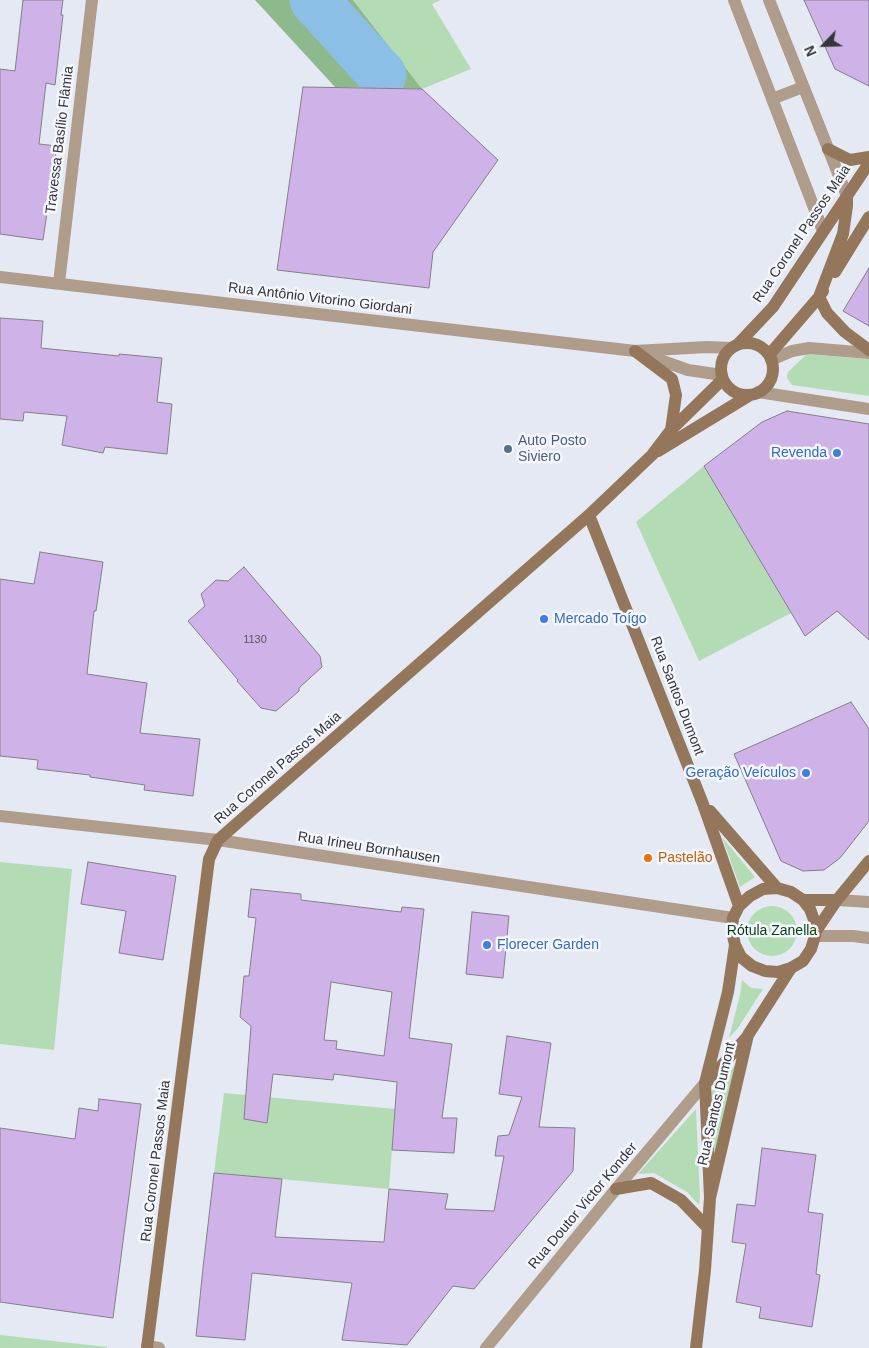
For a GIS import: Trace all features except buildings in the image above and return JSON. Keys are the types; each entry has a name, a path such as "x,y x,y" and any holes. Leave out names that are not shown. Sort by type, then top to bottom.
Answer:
{"main road":[{"path":"828,149 850,160 869,157"},
{"name":"Rua Coronel Passos Maia","path":"735,346 773,307 869,163"},
{"path":"847,196 843,234 819,298 827,313 869,352"},
{"path":"770,357 819,298 869,217"},
{"path":"747,343 755,344 763,348 770,357 773,369 771,379 766,387 754,394 741,394 734,391 722,377 721,365 724,356 735,346 747,343"},
{"path":"635,351 672,379 676,395 671,430"},
{"name":"Rua Coronel Passos Maia","path":"151,1347 209,859 218,840 589,515 652,455 671,430 722,377"},
{"name":"Rua Coronel Passos Maia","path":"652,455 754,394"},
{"name":"Rua Santos Dumont","path":"589,515 703,804 740,906"},
{"path":"703,804 777,888"},
{"path":"815,934 814,920 810,909 803,900 791,892 777,888 763,889 750,896 740,906 733,918 732,932 734,945 741,957 752,966 765,971 778,972 791,968 803,960 811,949 815,934 837,900 869,861"},
{"path":"803,900 837,900"},
{"name":"Rua Santos Dumont","path":"696,1348 706,1270 710,1198 705,1083 728,992 734,945"},
{"name":"Rua Santos Dumont","path":"710,1198 748,1035 791,968"},
{"path":"705,1083 748,1035"},
{"path":"616,1189 652,1183 681,1200 708,1228"}],"street":[{"name":"Travessa Basílio Flâmia","path":"59,283 92,0"},
{"path":"734,0 823,231"},
{"path":"769,0 847,196"},
{"path":"772,99 803,87"},
{"name":"Rua Antônio Vitorino Giordani","path":"0,277 635,351 735,346"},
{"path":"770,357 809,348 869,352"},
{"name":"Rua Antônio Vitorino Giordani","path":"635,351 688,370 722,377"},
{"path":"754,394 869,409"},
{"name":"Rua Irineu Bornhausen","path":"0,816 218,840 733,918"},
{"path":"837,900 869,902"},
{"path":"815,934 869,938"},
{"name":"Rua Doutor Victor Konder","path":"486,1348 705,1083"}],"green space":[{"path":"255,0 353,0 422,89 335,87"},
{"path":"353,0 441,0 432,4 471,69 422,89"},
{"path":"807,354 869,359 869,396 792,385 787,378 788,372"},
{"path":"704,466 791,613 699,661 636,522"},
{"path":"722,837 755,877 740,887"},
{"path":"0,862 72,869 54,1050 0,1044"},
{"name":"Rótula Zanella","path":"772,906 781,908 792,917 797,931 795,940 786,951 772,956 763,954 752,945 747,931 749,922 758,911"},
{"path":"742,980 751,988 763,989 738,1028 729,1038 740,995"},
{"path":"736,1064 714,1159 711,1092"},
{"path":"224,1093 395,1109 389,1189 214,1173"},
{"path":"696,1109 699,1205 687,1192 654,1173 638,1174"},
{"path":"0,1335 107,1347 107,1348 0,1348"}],"waterway":[{"path":"314,0 382,75"}],"place":[{"name":"Auto Posto Siviero","path":"508,449"},
{"name":"Revenda","path":"837,453"},
{"name":"Mercado Toígo","path":"544,619"},
{"name":"Geração Veículos","path":"806,773"},
{"name":"Pastelão","path":"648,858"},
{"name":"Florecer Garden","path":"487,945"}]}
